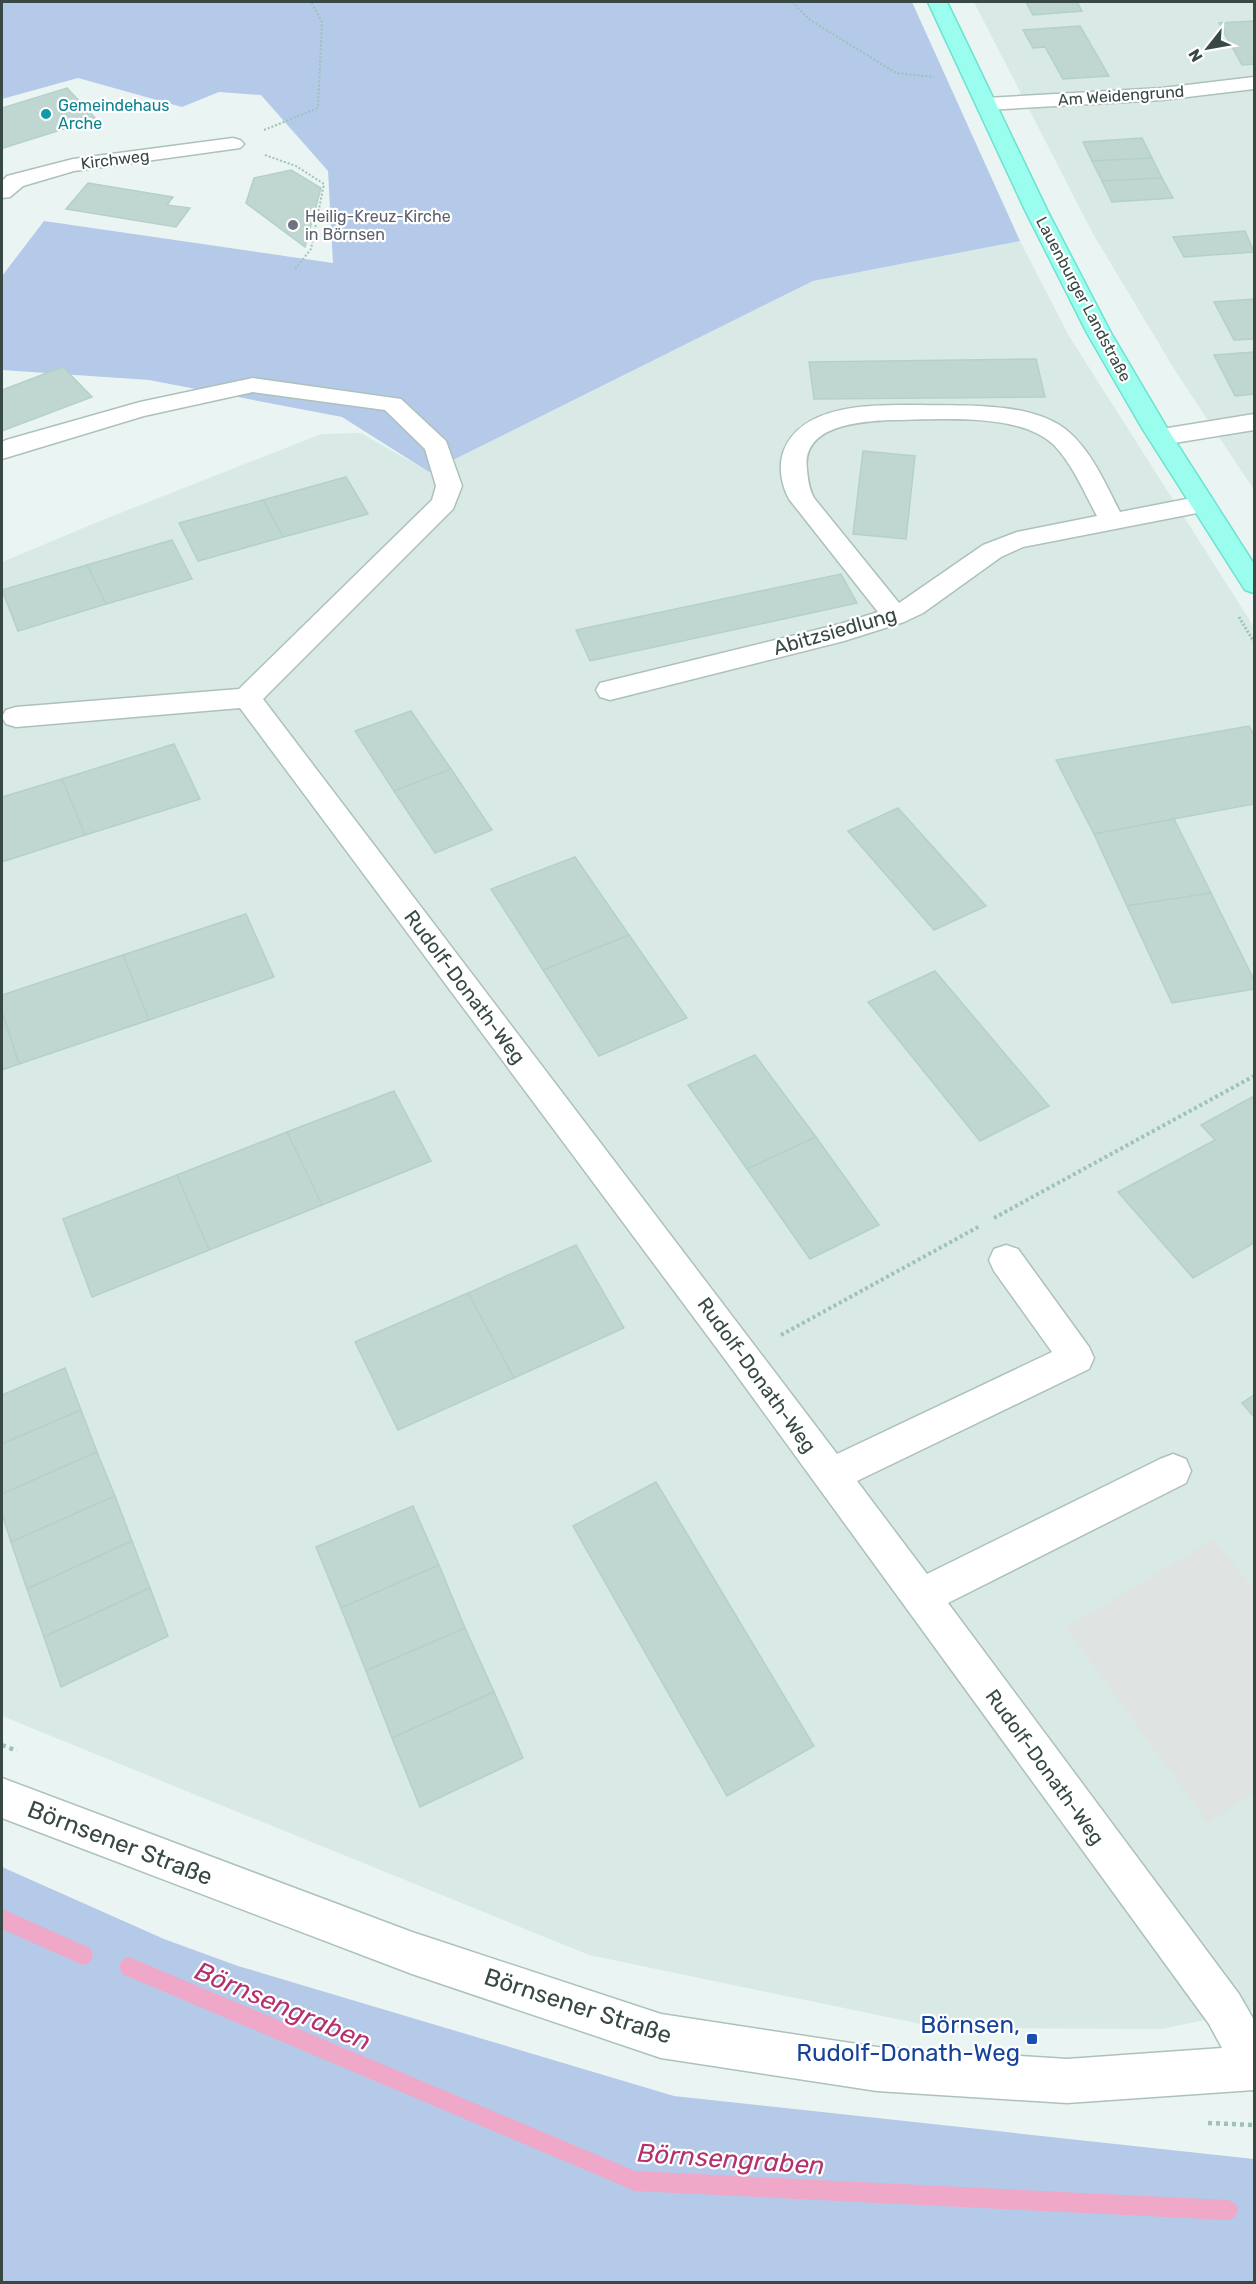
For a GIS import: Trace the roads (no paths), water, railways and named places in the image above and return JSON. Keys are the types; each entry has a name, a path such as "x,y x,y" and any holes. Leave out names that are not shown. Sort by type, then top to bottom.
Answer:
{"main road":[{"name":"Lauenburger Landstraße","path":"937,2 1062,263 1099,334 1202,504 1254,584"}],"street":[{"name":"Am Weidengrund","path":"987,104 1162,94 1254,83"},
{"name":"Kirchweg","path":"2,192 15,181 73,165 233,144"},
{"path":"2,451 15,445 140,409 253,385 392,404 437,446 449,486 444,503 247,698 16,717"},
{"path":"895,616 810,510 796,486 793,457 803,437 825,422 857,414 888,412 993,415 1028,421 1054,433 1078,459 1113,522"},
{"path":"1162,437 1254,422"},
{"name":"Abitzsiedlung","path":"610,690 844,632 895,616 914,607 992,551 1017,540 1202,504"},
{"name":"Rudolf-Donath-Weg","path":"247,698 743,1355 1224,2009 1254,2061"},
{"path":"831,1475 1076,1358 1006,1260"},
{"path":"920,1597 1173,1472"},
{"name":"Börnsener Straße","path":"2,1798 412,1953 661,2036 877,2069 1055,2080 1254,2068"}],"waterway":[{"name":"Börnsengraben","path":"2,1919 83,1955"},
{"name":"Börnsengraben","path":"129,1967 635,2181 1228,2210"}],"place":[{"name":"Gemeindehaus Arche","path":"46,114"},
{"name":"Heilig-Kreuz-Kirche in Börnsen","path":"293,225"},
{"name":"Börnsen, Rudolf-Donath-Weg","path":"1032,2039"}]}
